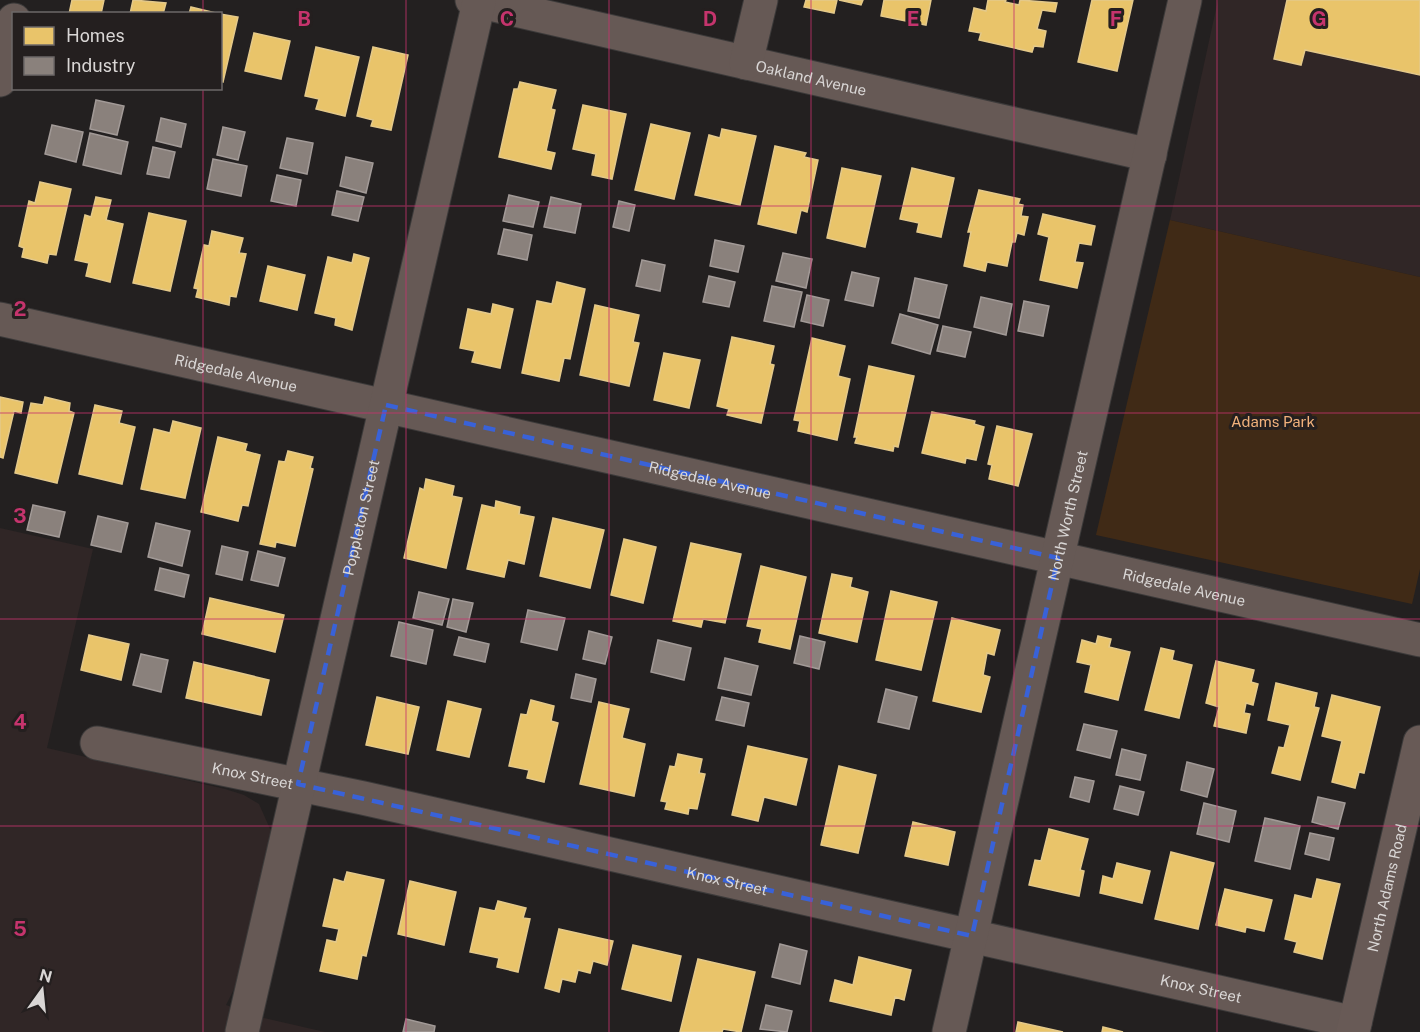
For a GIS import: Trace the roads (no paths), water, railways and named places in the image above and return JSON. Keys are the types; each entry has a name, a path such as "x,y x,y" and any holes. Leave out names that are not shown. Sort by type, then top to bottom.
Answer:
{"main road":[{"name":"North Adams Road","path":"1354,1028 1420,742"}],"street":[{"path":"746,63 761,0"},
{"name":"North Worth Street","path":"949,1032 1185,0"},
{"name":"Oakland Avenue","path":"475,1 1150,154"},
{"name":"Poppleton Street","path":"242,1032 386,405 475,1"},
{"path":"0,80 12,29"},
{"name":"Ridgedale Avenue","path":"0,319 1420,639"},
{"name":"Knox Street","path":"97,743 298,784 972,936 1354,1028"}],"park label":[{"name":"Adams Park","path":"1273,421"}]}
